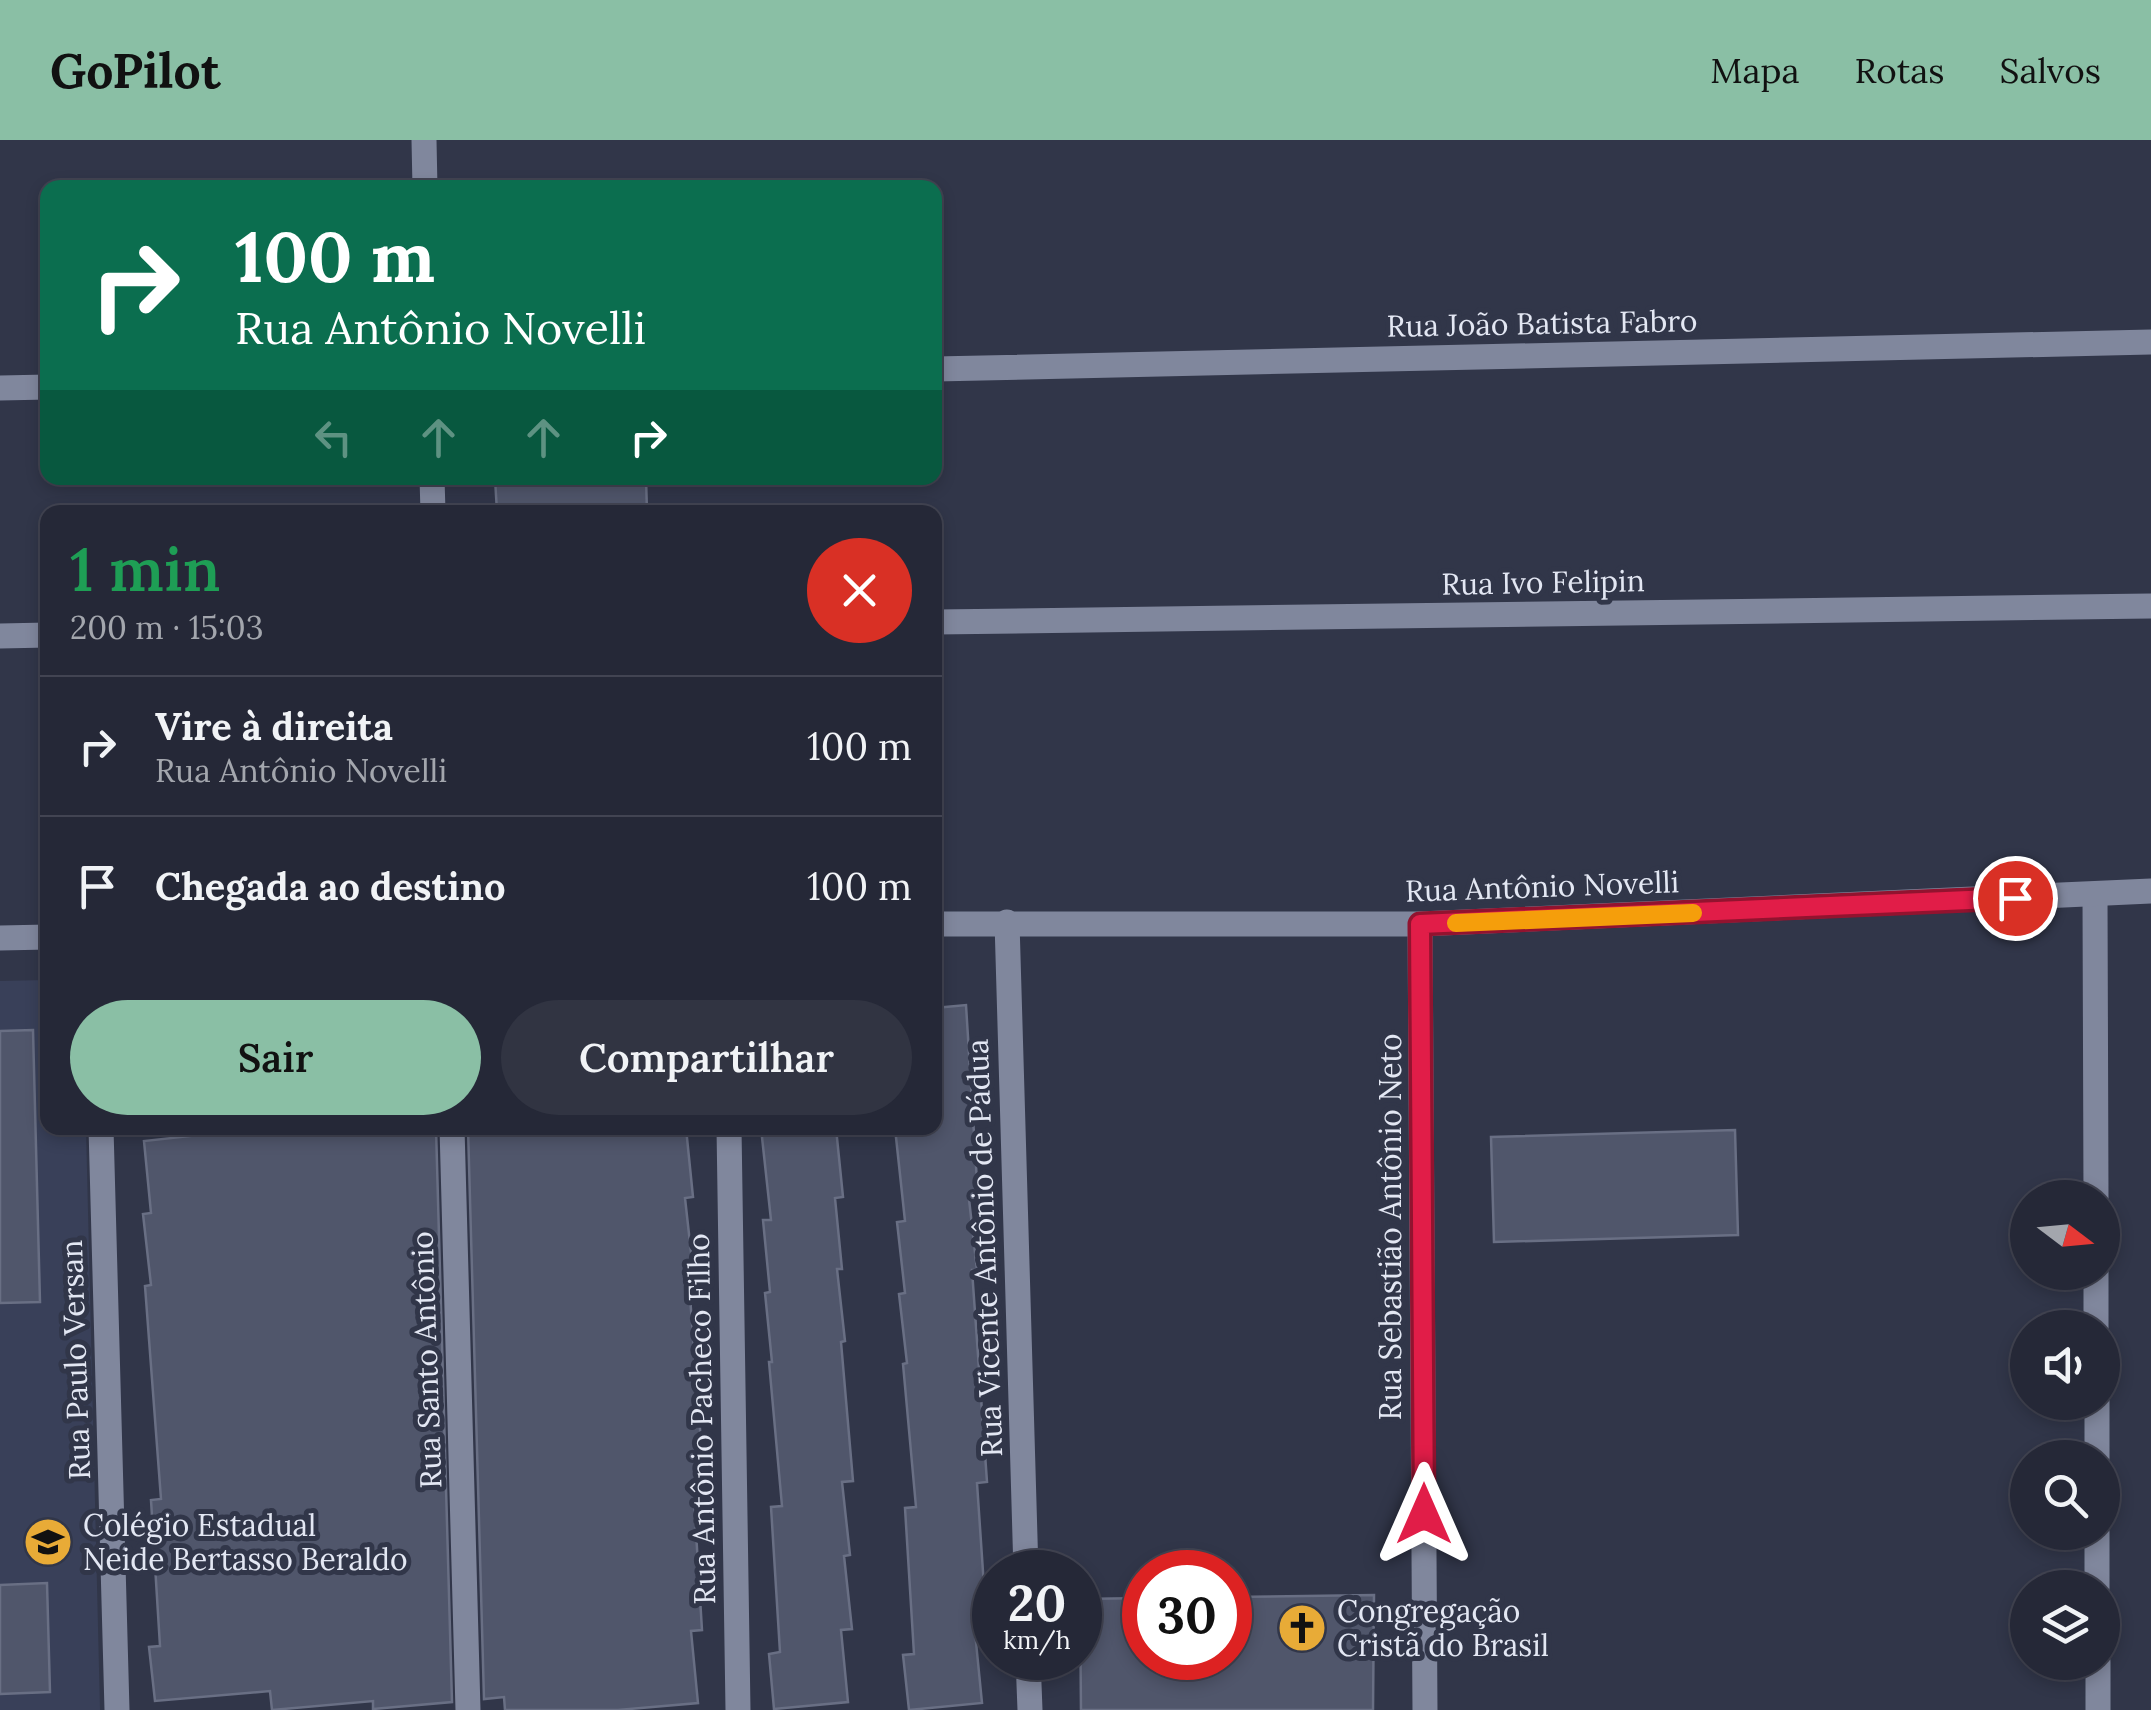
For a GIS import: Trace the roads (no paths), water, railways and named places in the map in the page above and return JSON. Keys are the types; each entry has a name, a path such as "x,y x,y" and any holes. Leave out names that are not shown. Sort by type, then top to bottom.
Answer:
{"street":[{"path":"424,140 425,180"},
{"name":"Rua João Batista Fabro","path":"942,369 2151,342"},
{"path":"0,388 40,387"},
{"name":"Rua Ivo Felipin","path":"942,622 2151,606"},
{"path":"0,636 40,636"},
{"name":"Rua Antônio Novelli","path":"942,924 1420,924 2151,891"},
{"path":"2094,895 2096,1180"},
{"name":"Rua Vicente Antônio de Pádua","path":"1007,922 1025,1550"},
{"name":"Rua Sebastião Antônio Neto","path":"1420,924 1425,1710"},
{"path":"0,938 40,937"},
{"name":"Rua Paulo Versan","path":"100,1135 118,1710"},
{"name":"Rua Santo Antônio","path":"452,1135 468,1710"},
{"name":"Rua Antônio Pacheco Filho","path":"730,1135 738,1710"},
{"path":"1029,1680 1030,1710"},
{"path":"2098,1680 2098,1710"}],"place":[{"name":"Colégio Estadual Neide Bertasso Beraldo","path":"48,1542"},
{"name":"Congregação Cristã do Brasil","path":"1302,1628"}]}
